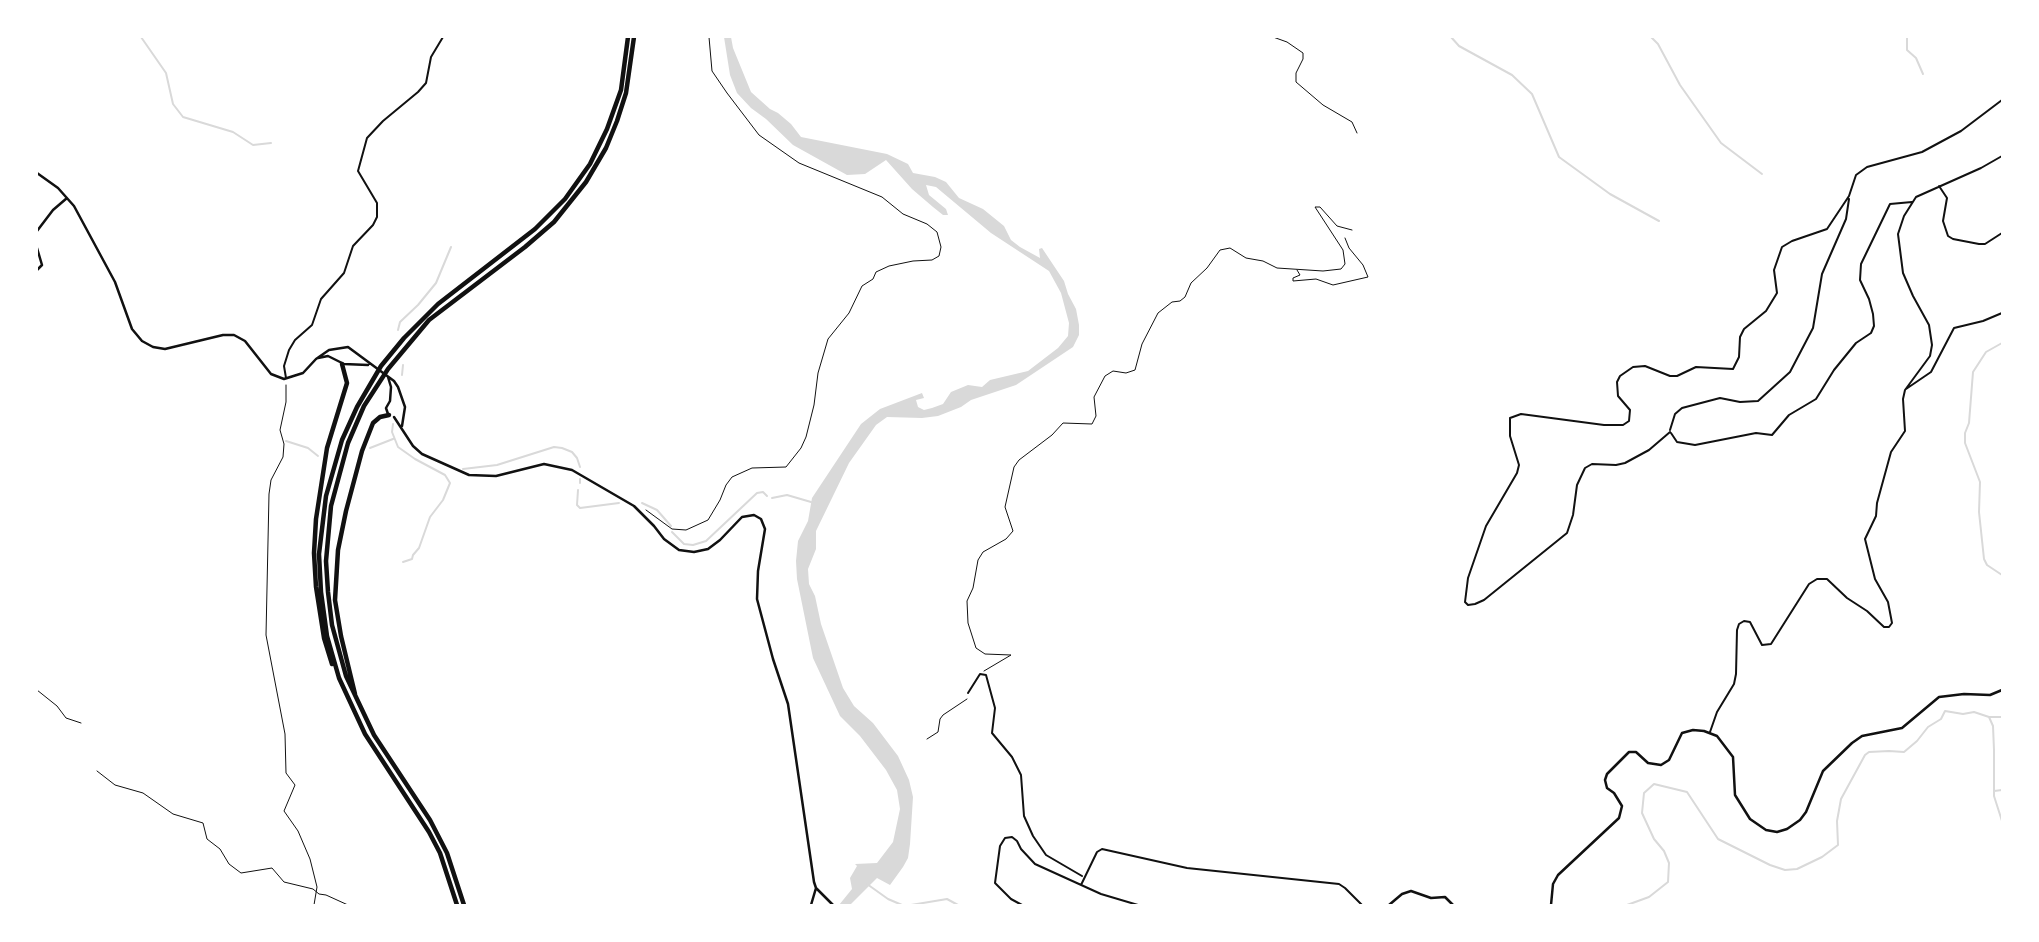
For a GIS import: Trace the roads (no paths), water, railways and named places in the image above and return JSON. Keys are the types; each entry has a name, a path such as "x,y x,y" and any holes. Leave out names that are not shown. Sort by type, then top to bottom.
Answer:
{"highway":[{"path":"339,678 327,636 321,592 320,554 332,470 342,440 357,407 381,366 404,338 438,303 535,229 565,199 590,164 607,129 621,90 628,37"},
{"path":"464,905 447,853 430,820 374,735 346,676 332,625 327,582 331,506 342,462 364,406 388,369 429,320 535,239 554,222 586,182 606,148 617,121 626,93 634,37"},
{"path":"340,362 347,383 327,448 316,519 314,553 324,638 333,667 365,734 429,832 444,865 457,905"},
{"path":"357,702 335,600 338,550 362,450 373,422 380,417 391,416"}],"street":[{"path":"286,379 284,366 289,350 295,340 312,325 321,299 344,273 353,246 377,217 377,203 358,171 367,138 426,83 431,57 443,37"},
{"path":"1849,196 1827,229 1782,247 1774,271 1777,293 1766,310 1744,329 1740,337 1739,357 1733,369 1696,368 1678,376 1670,376 1645,366 1633,368 1619,376 1616,382 1618,396 1630,411 1629,421 1623,425 1521,414 1510,418 1510,436 1519,465 1486,526 1468,578 1465,602 1468,605 1484,600 1567,533 1573,516 1580,475 1585,468 1592,464 1625,463 1649,450 1670,432 1675,414 1682,408 1720,398 1740,402 1758,401 1790,372 1813,328 1822,274 1846,219 1849,196 1856,175 1867,167 1922,152 1961,131 2002,100"},
{"path":"1710,733 1717,712 1734,684 1739,624 1750,622 1762,645 1771,644 1809,584 1817,579 1827,579 1833,583 1847,598 1884,626 1889,627 1892,622 1888,602 1875,579 1865,539 1876,516 1891,452 1905,430 1905,390 1930,356 1932,345 1929,325 1903,273 1898,234 1904,215 1916,197 1981,169 2002,156"},
{"path":"37,173 58,188 74,206 115,282 131,327 142,341 165,349 223,335 234,335 245,341 271,374 286,379 303,373 329,350 348,347 398,387 405,407 402,414 403,430"},
{"path":"1939,185 1947,198 1943,221 1948,236 1979,244 1991,241 2002,233"},
{"path":"58,188 61,203"},
{"path":"37,232 66,198"},
{"path":"1670,432 1672,437 1685,444 1756,433 1772,435 1789,415 1816,399 1834,370 1856,343 1871,333 1874,326 1871,306 1859,272 1886,210 1889,204 1913,202"},
{"path":"61,203 74,206"},
{"path":"37,248 42,265 37,270"},
{"path":"1905,390 1931,372 1954,328 2002,313"},
{"path":"340,362 336,353 341,348"},
{"path":"349,363 353,352"},
{"path":"316,359 328,356 340,362 371,366"},
{"path":"388,377 391,387 390,401 386,408 413,446 422,454 457,471 486,477 544,464 561,466 618,496 640,511 671,546 686,552 708,549 746,515 754,514 763,522 765,533 758,571 757,599 773,659 789,704 818,889 811,905"},
{"path":"390,401 401,401"},
{"path":"391,416 402,414"},
{"path":"968,693 975,680 983,673 990,685 995,708 992,733 1012,757 1021,775 1024,816 1038,846 1054,860 1083,877"},
{"path":"1551,905 1553,884 1558,875 1619,818 1622,806 1605,784 1607,774 1624,755 1636,752 1648,763 1661,765 1669,760 1682,733 1693,730 1710,733 1717,737 1733,757 1735,794 1750,818 1766,830 1777,832 1800,820 1823,771 1852,743 1862,737 1902,728 1939,697 1990,695 2002,690"},
{"path":"1022,905 1011,899 995,883 1000,846 1005,838 1012,837 1017,841 1035,864 1081,886 1138,905"},
{"path":"1081,886 1097,852 1102,849 1187,868 1339,884 1362,905"},
{"path":"818,889 833,905"},
{"path":"1389,905 1402,894 1411,891 1431,898 1445,897 1453,905"}],"waterway":[{"path":"141,37 166,73 173,104 183,117 233,132 253,145 271,143"},
{"path":"1451,37 1459,46 1512,75 1532,94 1559,157 1610,194 1659,221"},
{"path":"1651,37 1658,44 1680,85 1721,143 1762,174"},
{"path":"1907,37 1907,50 1916,58 1923,74"},
{"path":"398,330 400,322 436,283 451,247"},
{"path":"2002,343 1986,352 1973,372 1969,423 1965,433 1965,443 1980,482 1979,512 1984,559 1987,565 2002,575"},
{"path":"402,375 403,365"},
{"path":"393,424 392,432 398,447 445,475 450,483 443,500 430,517 419,548 412,559 403,562"},
{"path":"370,448 393,439"},
{"path":"286,441 308,448 318,456"},
{"path":"463,469 497,465 554,447 572,452 580,467"},
{"path":"578,490 577,505 580,508 619,503"},
{"path":"672,532 684,544 693,545 706,541 757,493 763,492 767,496"},
{"path":"772,498 787,495 811,502"},
{"path":"642,503 657,510 671,526"},
{"path":"1627,905 1649,897 1668,882 1669,863 1642,813 1644,793 1654,784 1687,792 1718,839 1770,865 1785,870 1797,869 1822,857 1838,845 1837,821 1841,799 1869,752 1904,752 1928,727 1941,719 1945,711 2002,717"},
{"path":"1989,717 1993,726 1994,796 2002,821"},
{"path":"1994,791 2002,790"},
{"path":"867,884 902,905"},
{"path":"911,905 947,899 958,905"}]}
